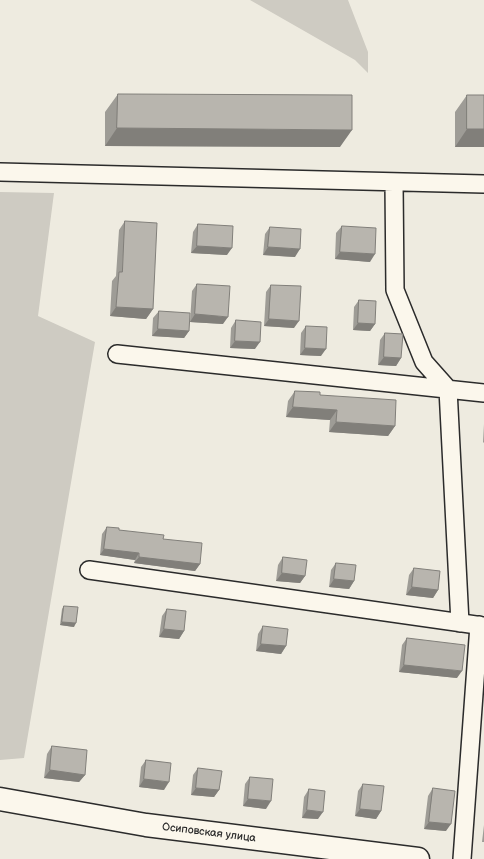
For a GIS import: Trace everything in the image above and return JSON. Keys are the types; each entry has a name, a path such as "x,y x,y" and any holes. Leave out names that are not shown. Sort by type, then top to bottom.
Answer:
{"street":[{"path":"0,172 394,183 484,184"},
{"path":"394,183 395,290 424,362 448,389 460,623"},
{"path":"117,354 484,393"},
{"path":"89,570 481,626 462,859"},
{"name":"Осиповская улица","path":"0,799 146,825 418,859"}],"shaded area":[{"path":"250,0 348,0 368,52 368,73 355,60"},
{"path":"0,192 54,193 38,316 95,342 24,758 0,760"}],"building":[{"path":"118,94 352,95 352,130 117,128"},
{"path":"467,95 484,95 484,129 467,129"},
{"path":"125,221 157,223 153,309 116,307 119,272 122,272"},
{"path":"198,224 233,226 232,248 197,246"},
{"path":"342,226 376,228 375,254 340,252"},
{"path":"270,227 301,229 300,249 268,247"},
{"path":"197,284 230,286 228,317 195,314"},
{"path":"271,285 301,286 299,321 269,319"},
{"path":"359,300 376,301 375,324 358,323"},
{"path":"159,311 190,313 189,331 158,329"},
{"path":"236,320 261,322 260,342 235,341"},
{"path":"306,326 327,327 326,349 305,348"},
{"path":"385,333 403,334 401,358 384,357"},
{"path":"295,391 320,392 320,395 396,400 395,426 336,422 337,410 293,407"},
{"path":"107,527 119,528 119,530 164,535 163,539 202,543 200,564 139,557 139,553 104,549"},
{"path":"283,557 307,560 305,576 282,573"},
{"path":"336,563 356,565 354,581 334,579"},
{"path":"414,568 440,571 438,590 412,587"},
{"path":"64,606 78,607 76,623 62,622"},
{"path":"167,609 186,611 184,631 164,629"},
{"path":"263,626 288,629 286,646 261,644"},
{"path":"407,638 465,645 462,671 404,665"},
{"path":"52,746 87,750 85,775 50,770"},
{"path":"146,760 171,763 169,782 144,779"},
{"path":"198,768 222,771 219,790 196,788"},
{"path":"250,777 273,779 271,801 248,799"},
{"path":"363,784 384,786 381,811 360,809"},
{"path":"433,788 455,791 451,824 429,822"},
{"path":"309,789 325,791 323,812 307,810"}]}
